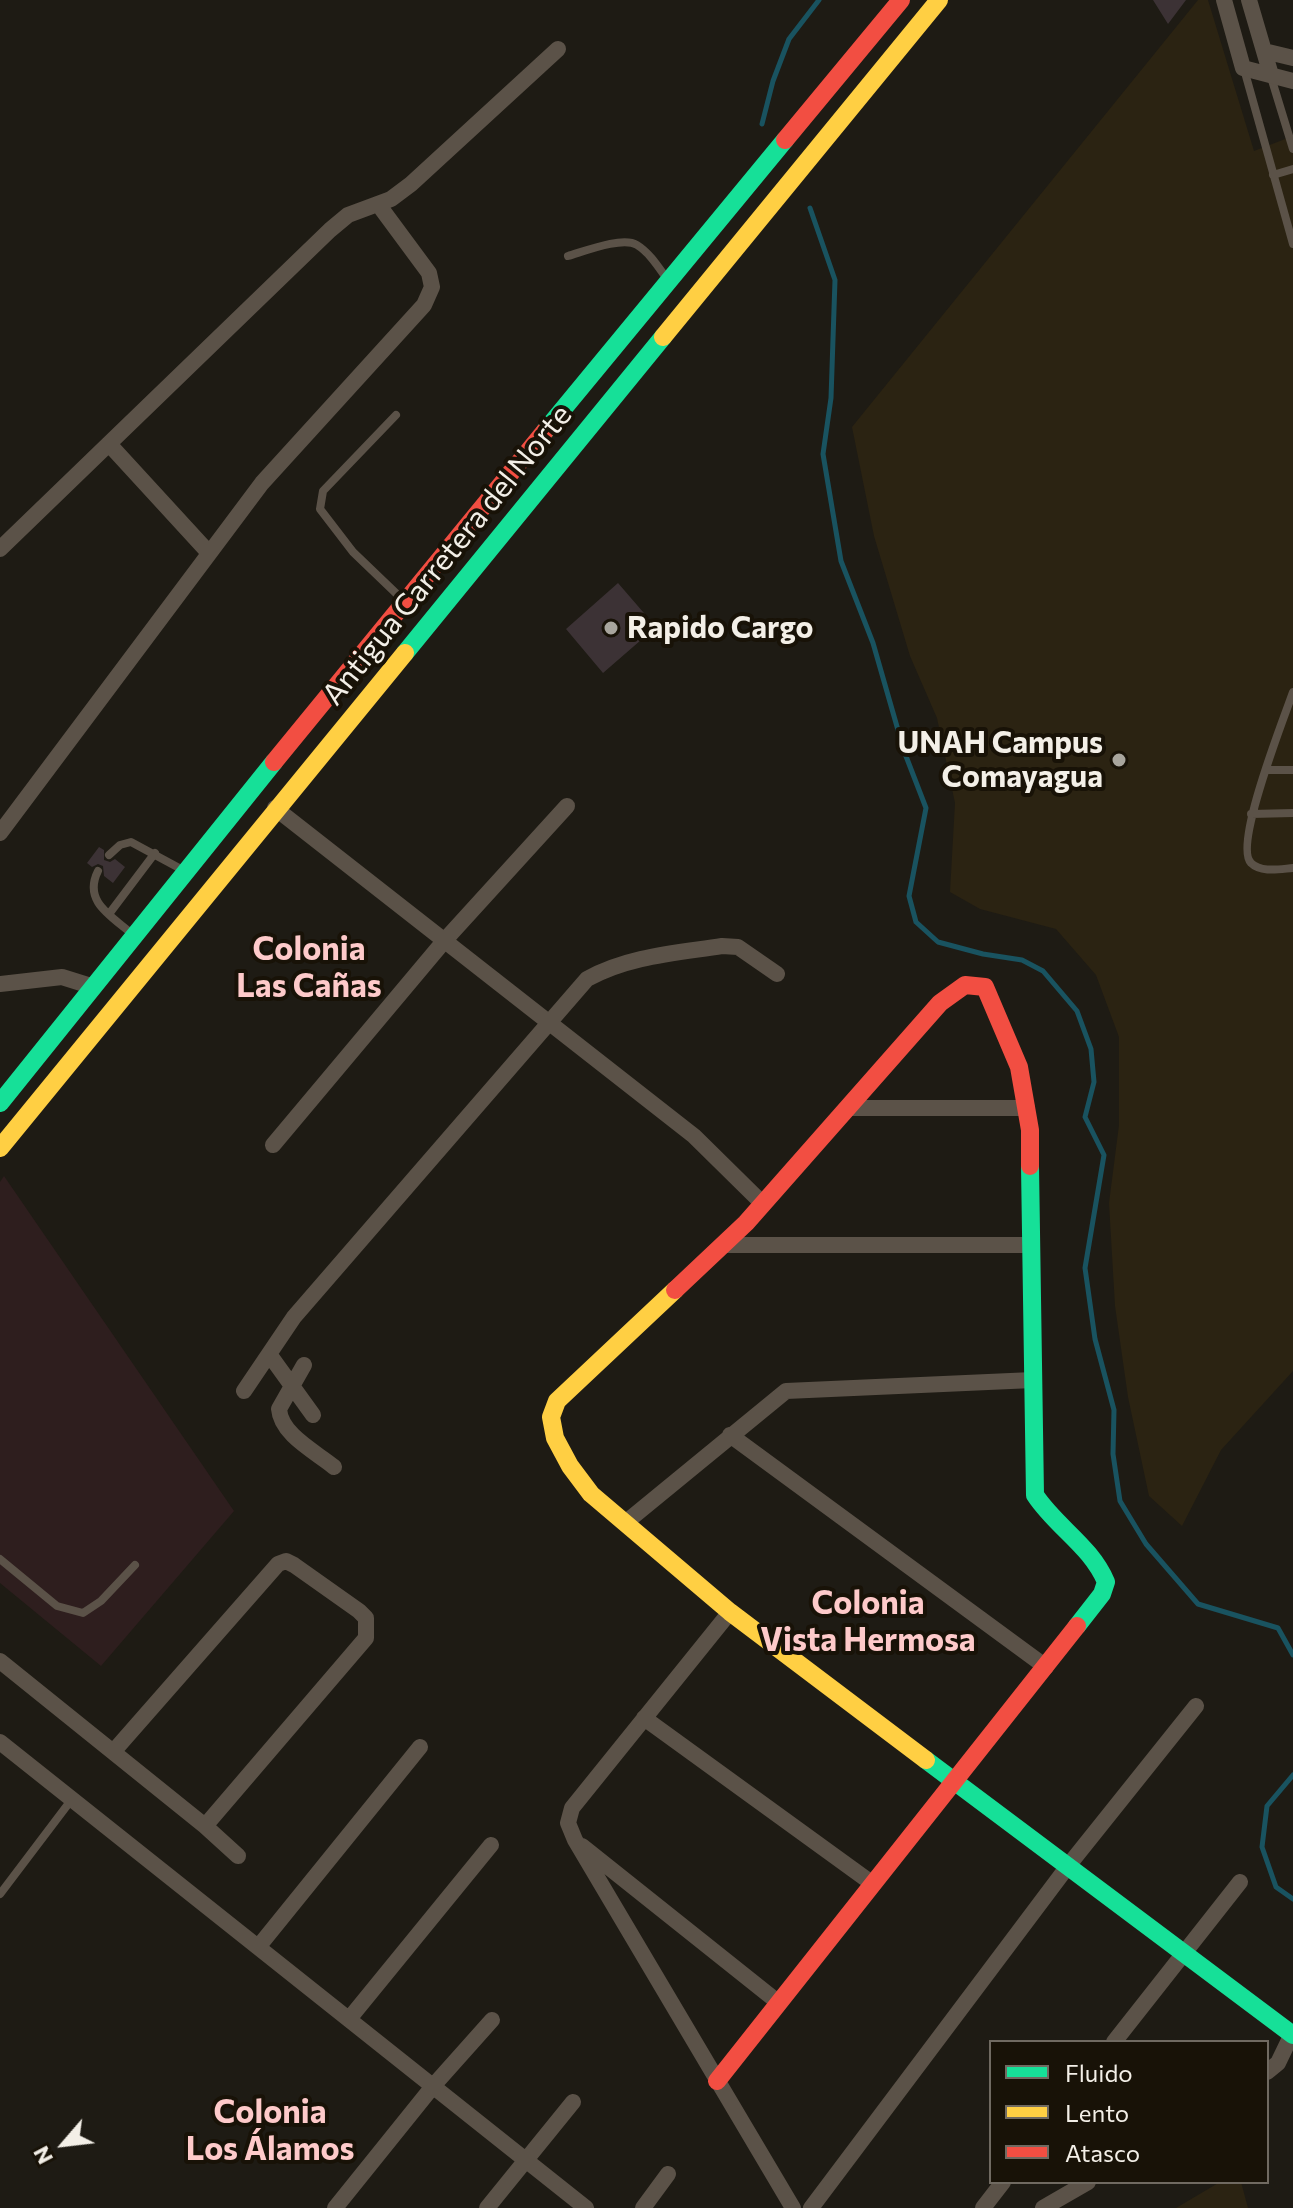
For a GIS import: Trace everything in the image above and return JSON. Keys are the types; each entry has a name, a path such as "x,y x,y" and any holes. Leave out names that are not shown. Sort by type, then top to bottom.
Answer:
{"main road":[{"name":"Antigua Carretera del Norte","path":"0,1103 185,871 901,0"},
{"name":"Antigua Carretera del Norte","path":"0,1148 275,808 939,0"},
{"path":"717,2081 873,1884 955,1781 1046,1667 1102,1594 1106,1582 1096,1559 1042,1509 1035,1495 1027,1108 1019,1067 985,987 971,983 960,986 940,1003 850,1108 724,1245 557,1401 551,1417 555,1438 570,1466 591,1494 730,1612 955,1781 1068,1866 1292,2034"}],"street":[{"path":"1224,0 1243,68 1293,81"},
{"path":"1249,0 1271,75"},
{"path":"0,549 330,230 348,215 391,199 411,184 558,49"},
{"path":"1264,51 1293,58"},
{"path":"0,833 262,483 424,305 432,287 429,273 378,204"},
{"path":"109,444 209,553"},
{"path":"273,1145 445,940 567,806"},
{"path":"275,808 694,1136 762,1203"},
{"path":"244,1391 294,1317 587,979 606,968 630,961 722,946 738,947 777,974"},
{"path":"0,984 62,977 94,987"},
{"path":"850,1108 1027,1108"},
{"path":"724,1245 1031,1245"},
{"path":"269,1354 313,1415"},
{"path":"304,1365 279,1409 279,1416 293,1435 334,1467"},
{"path":"625,1523 786,1391 1033,1380"},
{"path":"730,1435 1046,1667"},
{"path":"113,1752 278,1564 286,1561 294,1565 359,1611 366,1618 366,1638 205,1826"},
{"path":"730,1612 572,1808 568,1823 575,1840 793,2208"},
{"path":"0,1661 238,1856"},
{"path":"811,2208 1068,1866 1196,1706"},
{"path":"644,1718 873,1884"},
{"path":"0,1742 586,2208"},
{"path":"259,1946 420,1747"},
{"path":"575,1840 779,2003"},
{"path":"349,2019 491,1845"},
{"path":"1116,2040 1240,1882"},
{"path":"335,2208 434,2085 492,2020"},
{"path":"1269,2070 1278,2063 1292,2034"},
{"path":"487,2208 573,2102"},
{"path":"643,2208 668,2174"},
{"path":"983,2208 1001,2184"},
{"path":"1043,2208 1085,2184"}],"lane":[{"path":"1243,68 1293,244"},
{"path":"1271,75 1293,149"},
{"path":"1273,175 1293,169"},
{"path":"568,256 619,242 634,242 668,280"},
{"path":"396,415 323,491 320,509 353,552 406,602"},
{"path":"1293,692 1251,814 1245,851 1247,859 1257,867 1293,868"},
{"path":"1266,770 1293,770"},
{"path":"1251,814 1293,813"},
{"path":"109,855 120,845 131,842 185,871"},
{"path":"109,914 155,853"},
{"path":"98,871 91,884 93,895 133,935"},
{"path":"0,1559 57,1606 83,1613 101,1601 135,1565"},
{"path":"0,1894 72,1799"}],"shaded area":[{"name":"UNAH Campus Comayagua","path":"1198,0 1208,0 1254,151 1293,136 1293,1371 1221,1450 1182,1526 1149,1496 1128,1397 1115,1306 1109,1203 1119,1125 1119,1037 1096,975 1056,929 980,909 950,892 955,803 937,718 910,656 874,536 852,427"},
{"path":"4,1176 234,1511 101,1666 0,1583 0,1182"},
{"path":"1217,2184 1242,2184 1248,2208 1176,2208"}],"building":[{"path":"1153,0 1186,0 1168,24"},
{"name":"Rapido Cargo","path":"618,583 656,627 603,673 566,629"},
{"path":"99,847 104,850 104,860 110,862 115,859 125,867 113,883 104,876 103,866 98,864 92,867 87,863"}],"waterway":[{"path":"762,124 773,81 789,39 819,0"},
{"path":"810,208 835,280 831,398 823,454 841,561 873,643 904,751 926,808 909,896 916,922 938,942 1022,960 1043,971 1077,1011 1091,1049 1094,1082 1085,1117 1104,1155 1085,1268 1095,1339 1114,1410 1113,1454 1120,1501 1146,1544 1198,1604 1278,1628 1293,1655"},
{"path":"1293,1775 1267,1806 1262,1847 1276,1887 1293,1899"}],"traffic: fast":[{"path":"545,431 785,140"},
{"path":"405,653 663,337"},
{"path":"0,1103 274,762"},
{"path":"1030,1166 1035,1495 1092,1558 1106,1582 1102,1594 1077,1626"},
{"path":"926,1760 1293,2035"}],"traffic: slow":[{"path":"663,337 939,0"},
{"path":"0,1148 405,653"},
{"path":"675,1290 557,1401 551,1417 555,1438 570,1466 591,1494 730,1612 926,1760"}],"traffic: jam":[{"path":"785,140 901,0"},
{"path":"274,762 545,431"},
{"path":"675,1290 746,1223 940,1003 965,985 985,987 1019,1067 1030,1130 1030,1166"},
{"path":"717,2081 1077,1626"}],"place":[{"name":"Rapido Cargo","path":"611,628"},
{"name":"UNAH Campus Comayagua","path":"1119,760"}],"district":[{"name":"Colonia Las Cañas","path":"309,968"},
{"name":"Colonia Vista Hermosa","path":"868,1622"},
{"name":"Colonia Los Álamos","path":"270,2130"}]}
